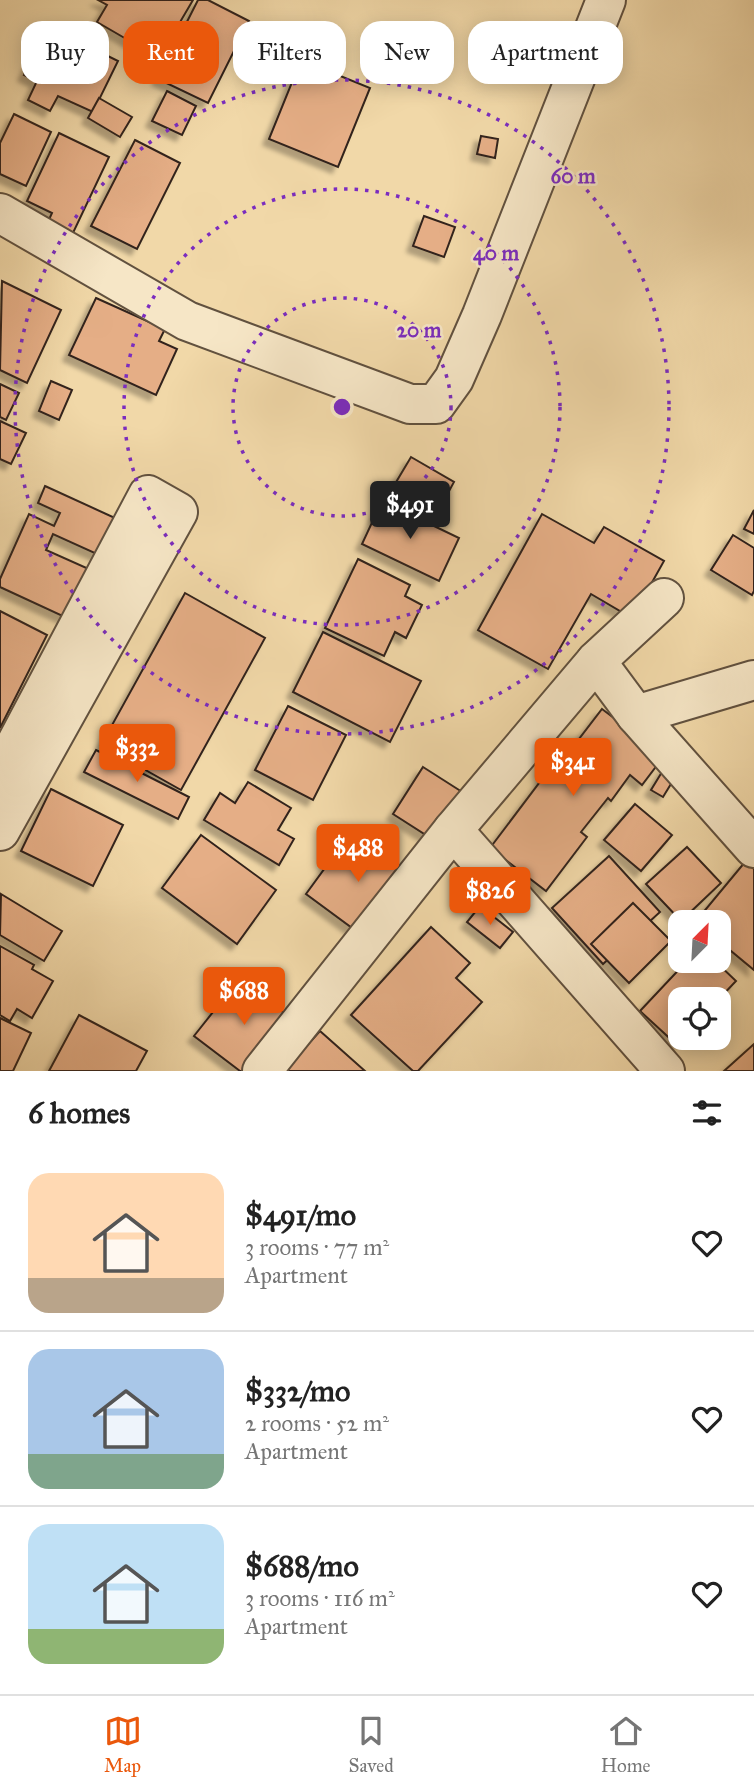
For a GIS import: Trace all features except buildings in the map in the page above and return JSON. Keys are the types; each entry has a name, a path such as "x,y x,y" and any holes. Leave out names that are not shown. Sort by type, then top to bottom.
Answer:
{"street":[{"path":"0,213 187,321 410,404 436,404 454,379 482,315 606,0"},
{"path":"0,774 148,495 178,512 0,831"},
{"path":"262,1071 453,830 596,661 664,598"},
{"path":"596,661 636,715 754,848"},
{"path":"636,715 754,680"},
{"path":"453,830 665,1071"}]}
